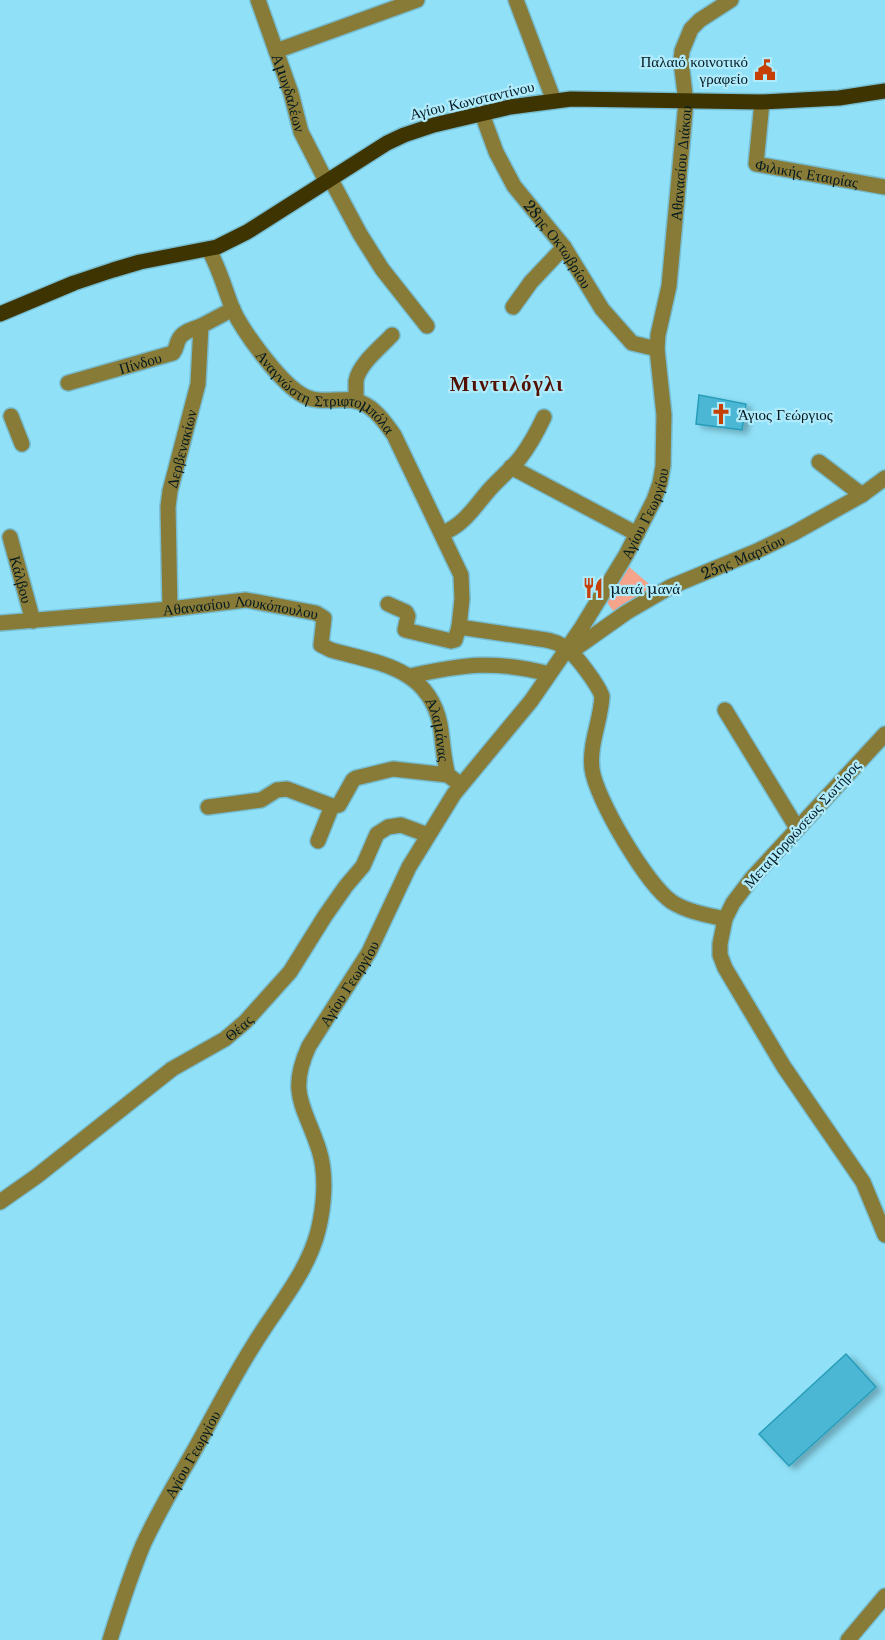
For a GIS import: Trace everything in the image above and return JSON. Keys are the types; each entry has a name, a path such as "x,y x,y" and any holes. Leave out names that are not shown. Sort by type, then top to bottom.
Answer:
{"main road":[{"name":"Αγίου Κωνσταντίνου","path":"0,314 74,283 113,270 140,262 209,250 247,232 404,135 434,125 510,107 587,98 762,102 839,98 885,91"}],"street":[{"name":"Αμυγδαλέων","path":"258,0 291,93 301,132 382,269 427,326"},
{"path":"276,51 417,0"},
{"path":"516,0 554,101"},
{"name":"Αθανασίου Διάκου","path":"657,350 669,286 686,102 681,62 686,39 699,20 731,0"},
{"name":"Φιλικής Εταιρίας","path":"762,102 756,164 885,188"},
{"name":"28ης Οκτωβρίου","path":"482,114 495,152 514,186 564,247 602,309 632,343 657,350"},
{"path":"513,307 531,282 564,247"},
{"name":"Αναγνώστη Στριφτομπόλα","path":"209,250 224,282 233,309 271,366 301,395 322,402 356,401 364,403 381,418 394,435 461,574 462,599 459,627"},
{"path":"201,326 233,309"},
{"name":"Πίνδου","path":"68,383 172,353 177,348 179,338 186,332 201,326"},
{"name":"Δερβενακίων","path":"170,609 168,507 170,491 198,384 201,326"},
{"path":"356,401 356,381 359,374 365,364 392,336"},
{"name":"Αγίου Γεωργίου","path":"110,1640 133,1571 154,1521 253,1345 282,1301 311,1250 318,1232 323,1177 320,1152 300,1099 298,1083 301,1066 309,1046 369,952 409,867 428,835 461,785 531,701 567,649 598,601 654,500 663,466 664,415 657,350"},
{"path":"10,416 22,444"},
{"path":"443,533 458,526 511,467 532,441 544,417"},
{"path":"819,462 862,495"},
{"path":"511,467 637,534"},
{"name":"25ης Μαρτίου","path":"567,649 576,648 627,612 670,587 769,545 862,495 885,478"},
{"name":"Κάλβου","path":"10,537 33,621"},
{"name":"Αθανασίου Λουκόπουλου","path":"0,623 253,600 316,613 324,618 321,645 325,648 398,669 410,676"},
{"path":"388,603 406,612 408,616 405,630 451,641 455,640 459,627 551,641 567,649 585,668 602,696 591,748 592,769 603,804 658,890 673,902 695,912 725,919 720,944 720,955 724,968 816,1116 863,1182 878,1198 885,1235"},
{"path":"410,676 443,668 496,664 549,674"},
{"name":"Αλαμάνας","path":"410,676 428,695 436,713 448,775 461,785"},
{"path":"724,710 797,828"},
{"name":"Μεταμορφώσεως Σωτήρος","path":"725,919 743,888 885,734"},
{"path":"208,807 261,800 277,790 286,789 332,806 339,805 356,778 393,769 448,775"},
{"path":"318,841 332,806"},
{"name":"Θέας","path":"0,1202 45,1170 172,1069 225,1039 245,1022 290,972 331,908 363,866 377,834 388,827 401,825 428,835"},
{"path":"848,1640 885,1596"}],"shaded area":[{"path":"627,565 656,590 617,616 606,601"}],"building":[{"name":"Άγιος Γεώργιος","path":"699,395 746,404 742,430 696,424"},
{"path":"846,1354 876,1387 789,1466 759,1434"}],"place":[{"name":"Παλαιό κοινοτικό γραφείο","path":"765,70"},
{"name":"Άγιος Γεώργιος","path":"721,414"},
{"name":"ματά μανά","path":"593,588"}],"district":[{"name":"Μιντιλόγλι","path":"507,384"}]}
